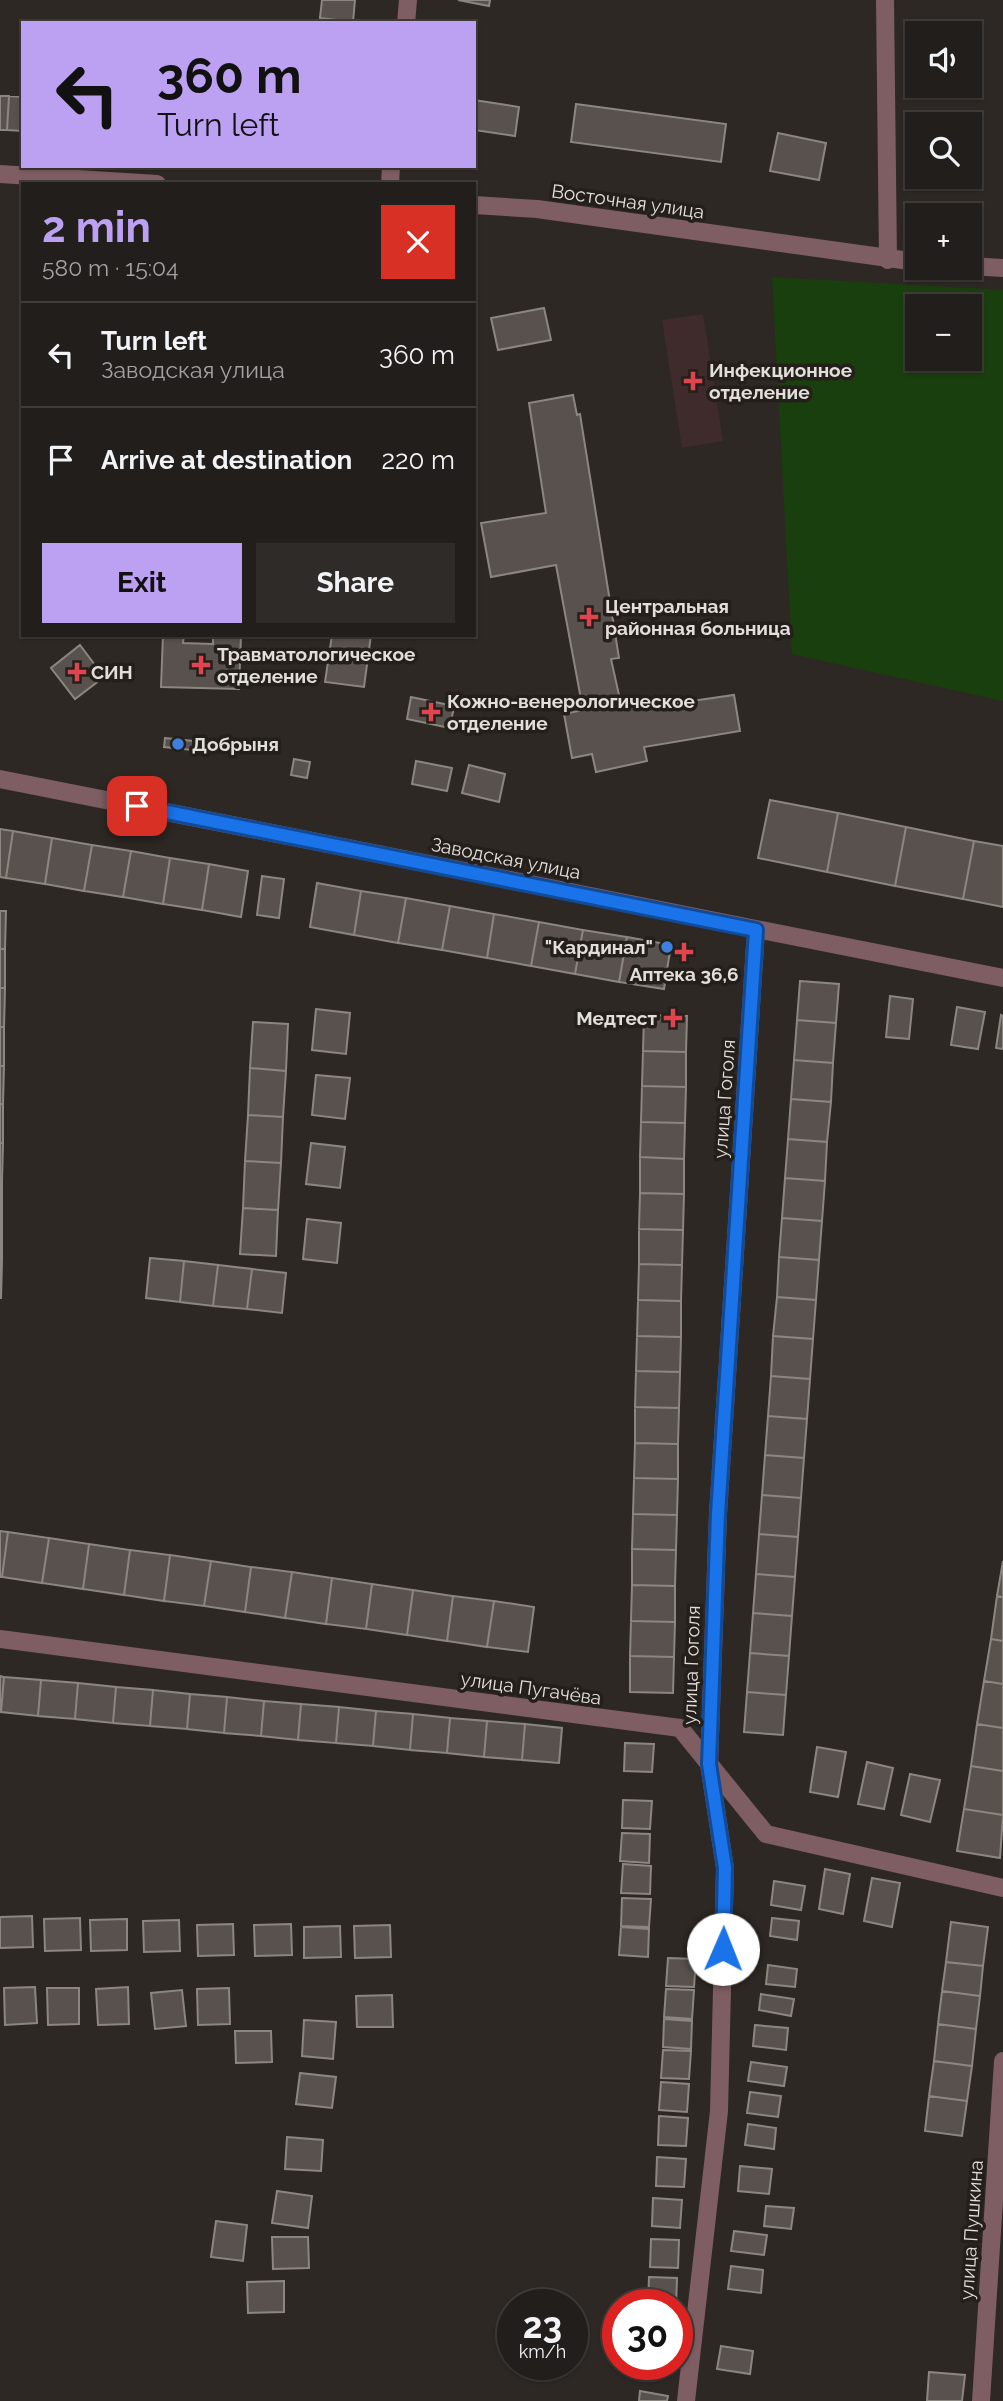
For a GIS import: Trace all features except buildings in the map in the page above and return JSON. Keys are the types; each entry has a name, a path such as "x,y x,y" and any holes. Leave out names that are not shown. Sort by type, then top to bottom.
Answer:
{"street":[{"path":"406,21 408,0"},
{"path":"885,0 888,260"},
{"path":"0,174 126,182"},
{"name":"Восточная улица","path":"476,205 537,209 905,261"},
{"path":"982,267 1003,268"},
{"name":"Заводская улица","path":"0,779 1003,978"},
{"name":"улица Гоголя","path":"687,2401 719,2111 725,1868 709,1764 718,1514 756,930"},
{"name":"улица Пугачёва","path":"0,1639 680,1728 766,1834 1003,1888"},
{"name":"улица Пушкина","path":"981,2401 1003,2061"}],"shaded area":[{"name":"Инфекционное отделение","path":"703,314 723,441 682,448 662,320"}],"green space":[{"path":"772,277 1003,290 1003,701 792,654"}],"place":[{"name":"Инфекционное отделение","path":"693,381"},
{"name":"Центральная районная больница","path":"589,617"},
{"name":"Травматологическое отделение","path":"201,665"},
{"name":"СИН","path":"77,672"},
{"name":"Кожно-венерологическое отделение","path":"431,712"},
{"name":"Добрыня","path":"178,744"},
{"name":"\"Кардинал\"","path":"667,947"},
{"name":"Аптека 36,6","path":"684,952"},
{"name":"Медтест","path":"673,1018"}],"route":[{"path":"137,806 756,930 718,1514 709,1764 725,1868 723,1949"}]}
